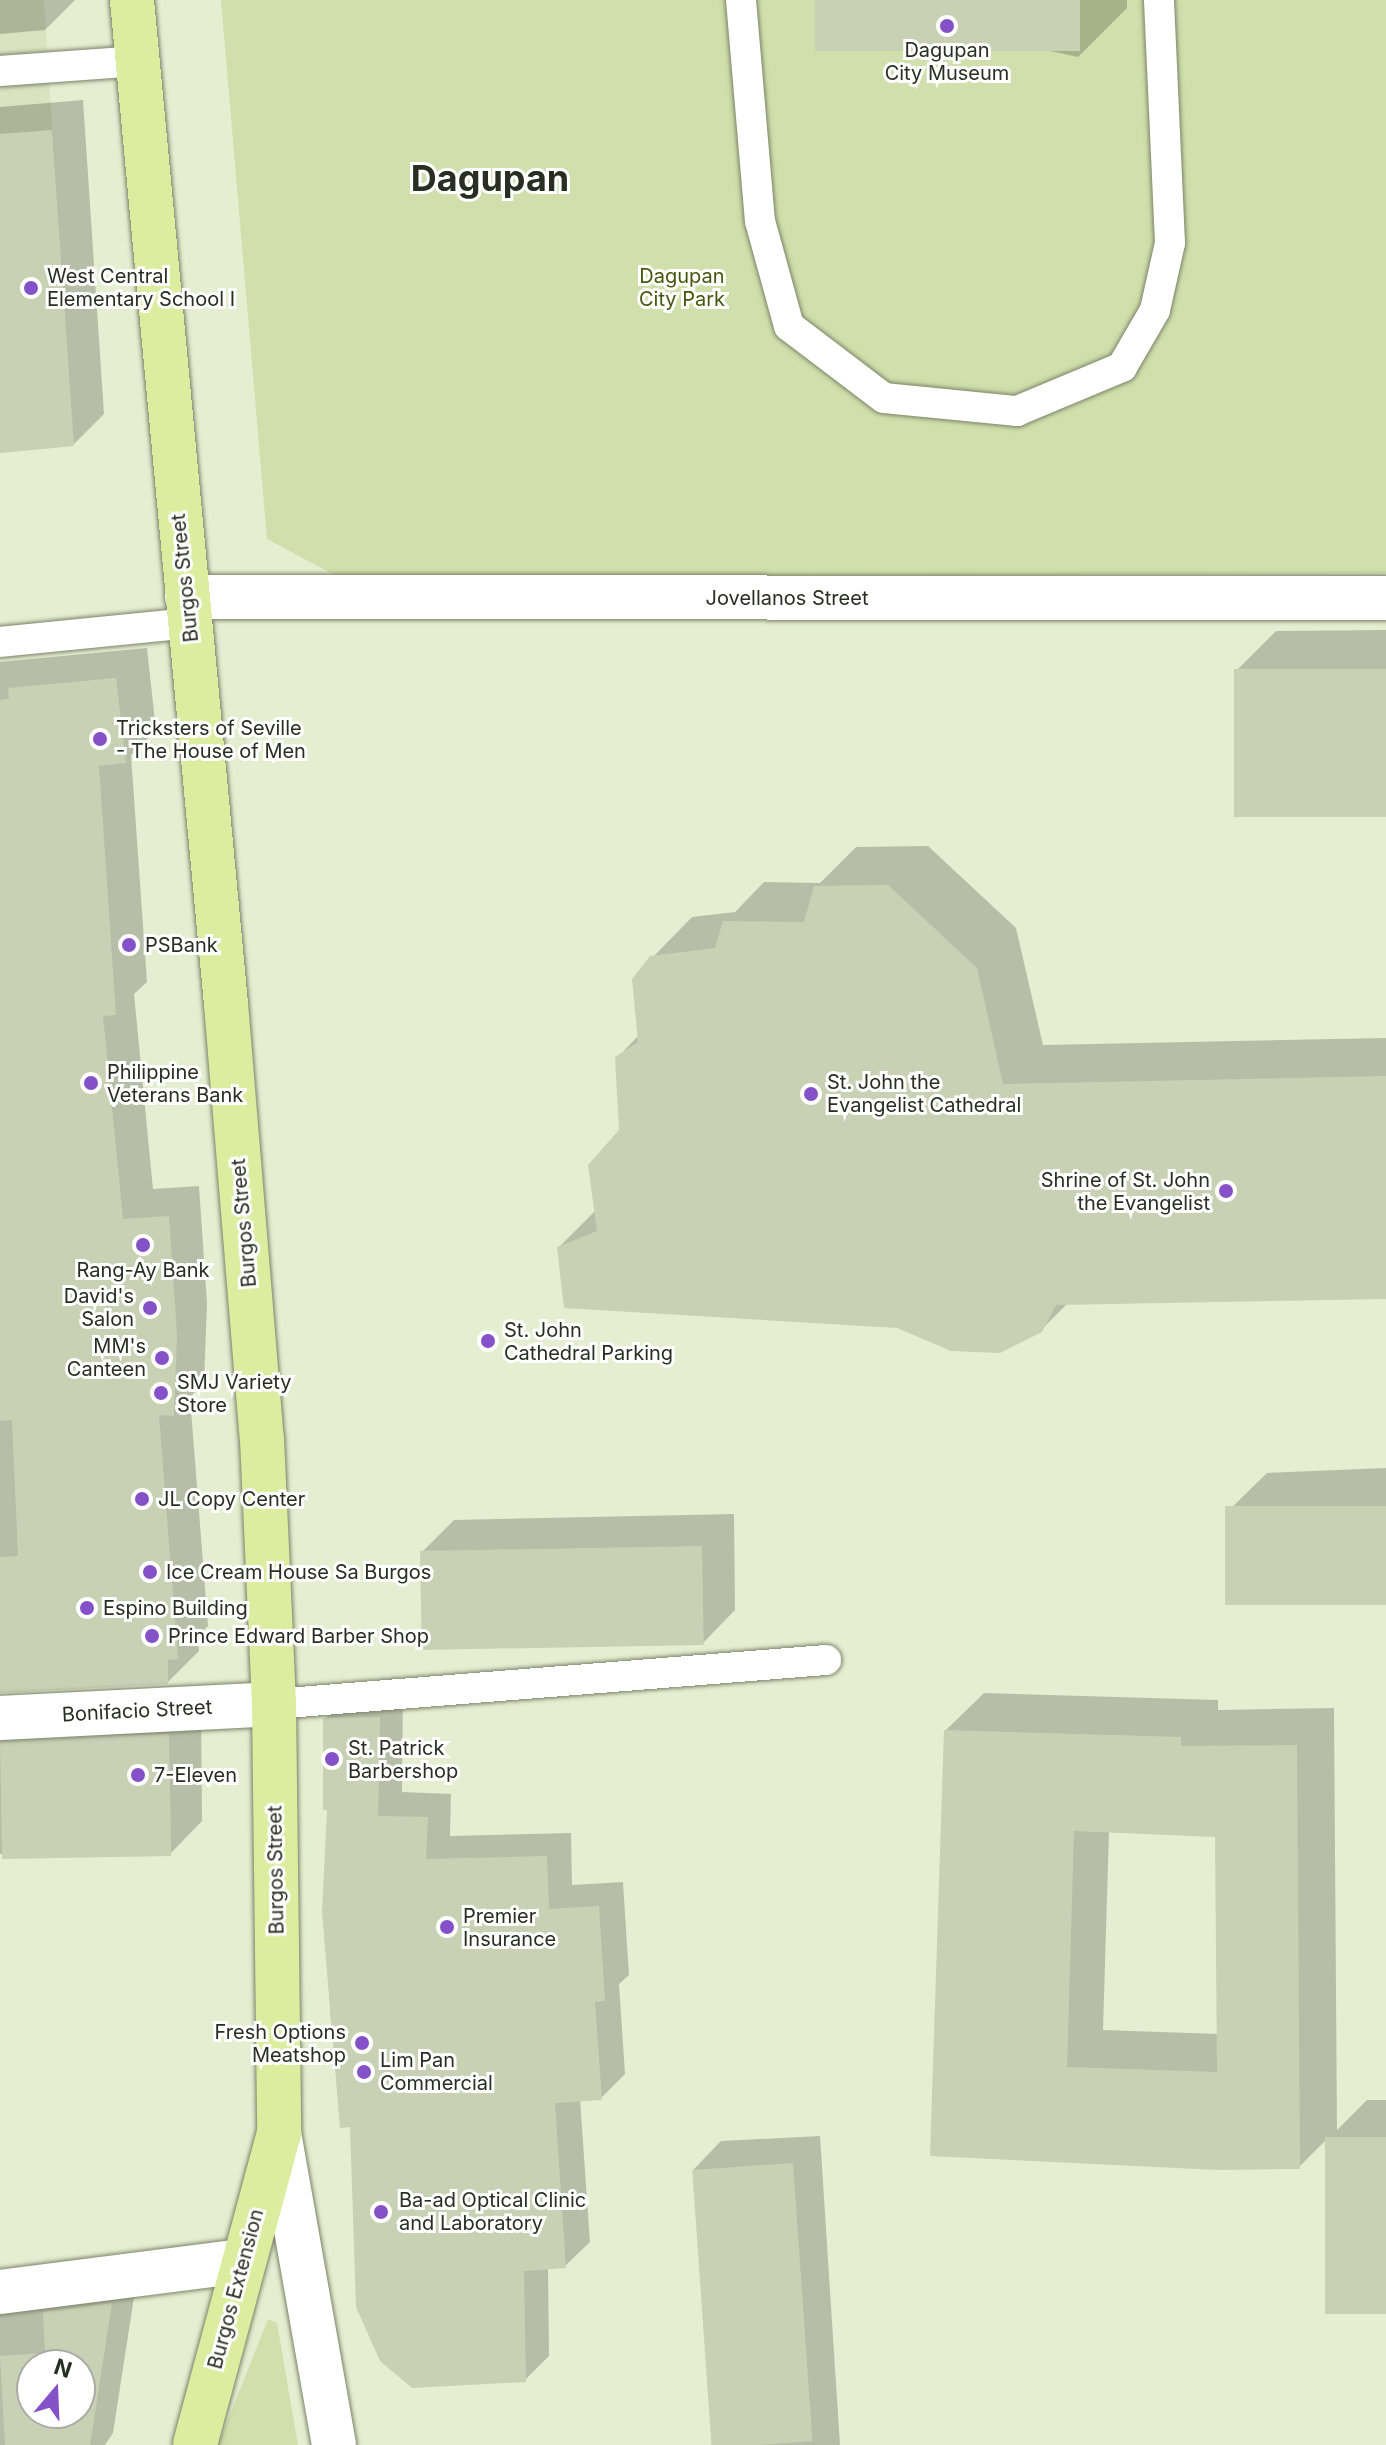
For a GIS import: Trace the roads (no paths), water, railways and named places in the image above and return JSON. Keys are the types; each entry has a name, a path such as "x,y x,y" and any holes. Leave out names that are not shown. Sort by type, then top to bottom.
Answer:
{"main road":[{"name":"Burgos Street","path":"132,0 262,1439 274,1704 279,2133"},
{"name":"Burgos Extension","path":"195,2445 279,2133"}],"street":[{"name":"Jovellanos Street","path":"189,610 1386,598"},
{"name":"Bonifacio Street","path":"0,1718 274,1704"},
{"name":"Burgos Street","path":"279,2133 334,2445"},
{"path":"0,2292 243,2261"}],"lane":[{"path":"741,0 760,221 789,326 884,398 1017,411 1122,367 1155,310 1170,243 1159,0"},
{"path":"0,71 138,61"},
{"path":"0,642 189,610"},
{"path":"274,1704 826,1660"}],"place":[{"name":"Dagupan City Museum","path":"947,26"},
{"name":"West Central Elementary School I","path":"31,288"},
{"name":"Tricksters of Seville - The House of Men","path":"100,739"},
{"name":"PSBank","path":"129,945"},
{"name":"Philippine Veterans Bank","path":"91,1083"},
{"name":"St. John the Evangelist Cathedral","path":"811,1094"},
{"name":"Shrine of St. John the Evangelist","path":"1226,1191"},
{"name":"Rang-Ay Bank","path":"143,1245"},
{"name":"David's Salon","path":"150,1308"},
{"name":"St. John Cathedral Parking","path":"488,1341"},
{"name":"MM's Canteen","path":"162,1358"},
{"name":"SMJ Variety Store","path":"161,1393"},
{"name":"JL Copy Center","path":"142,1499"},
{"name":"Ice Cream House Sa Burgos","path":"150,1572"},
{"name":"Espino Building","path":"87,1608"},
{"name":"Prince Edward Barber Shop","path":"152,1636"},
{"name":"St. Patrick Barbershop","path":"332,1759"},
{"name":"7-Eleven","path":"138,1775"},
{"name":"Premier Insurance","path":"447,1927"},
{"name":"Fresh Options Meatshop","path":"362,2043"},
{"name":"Lim Pan Commercial","path":"364,2072"},
{"name":"Ba-ad Optical Clinic and Laboratory","path":"381,2212"}],"district":[{"name":"Dagupan","path":"490,179"}],"park label":[{"name":"Dagupan City Park","path":"682,288"}]}
